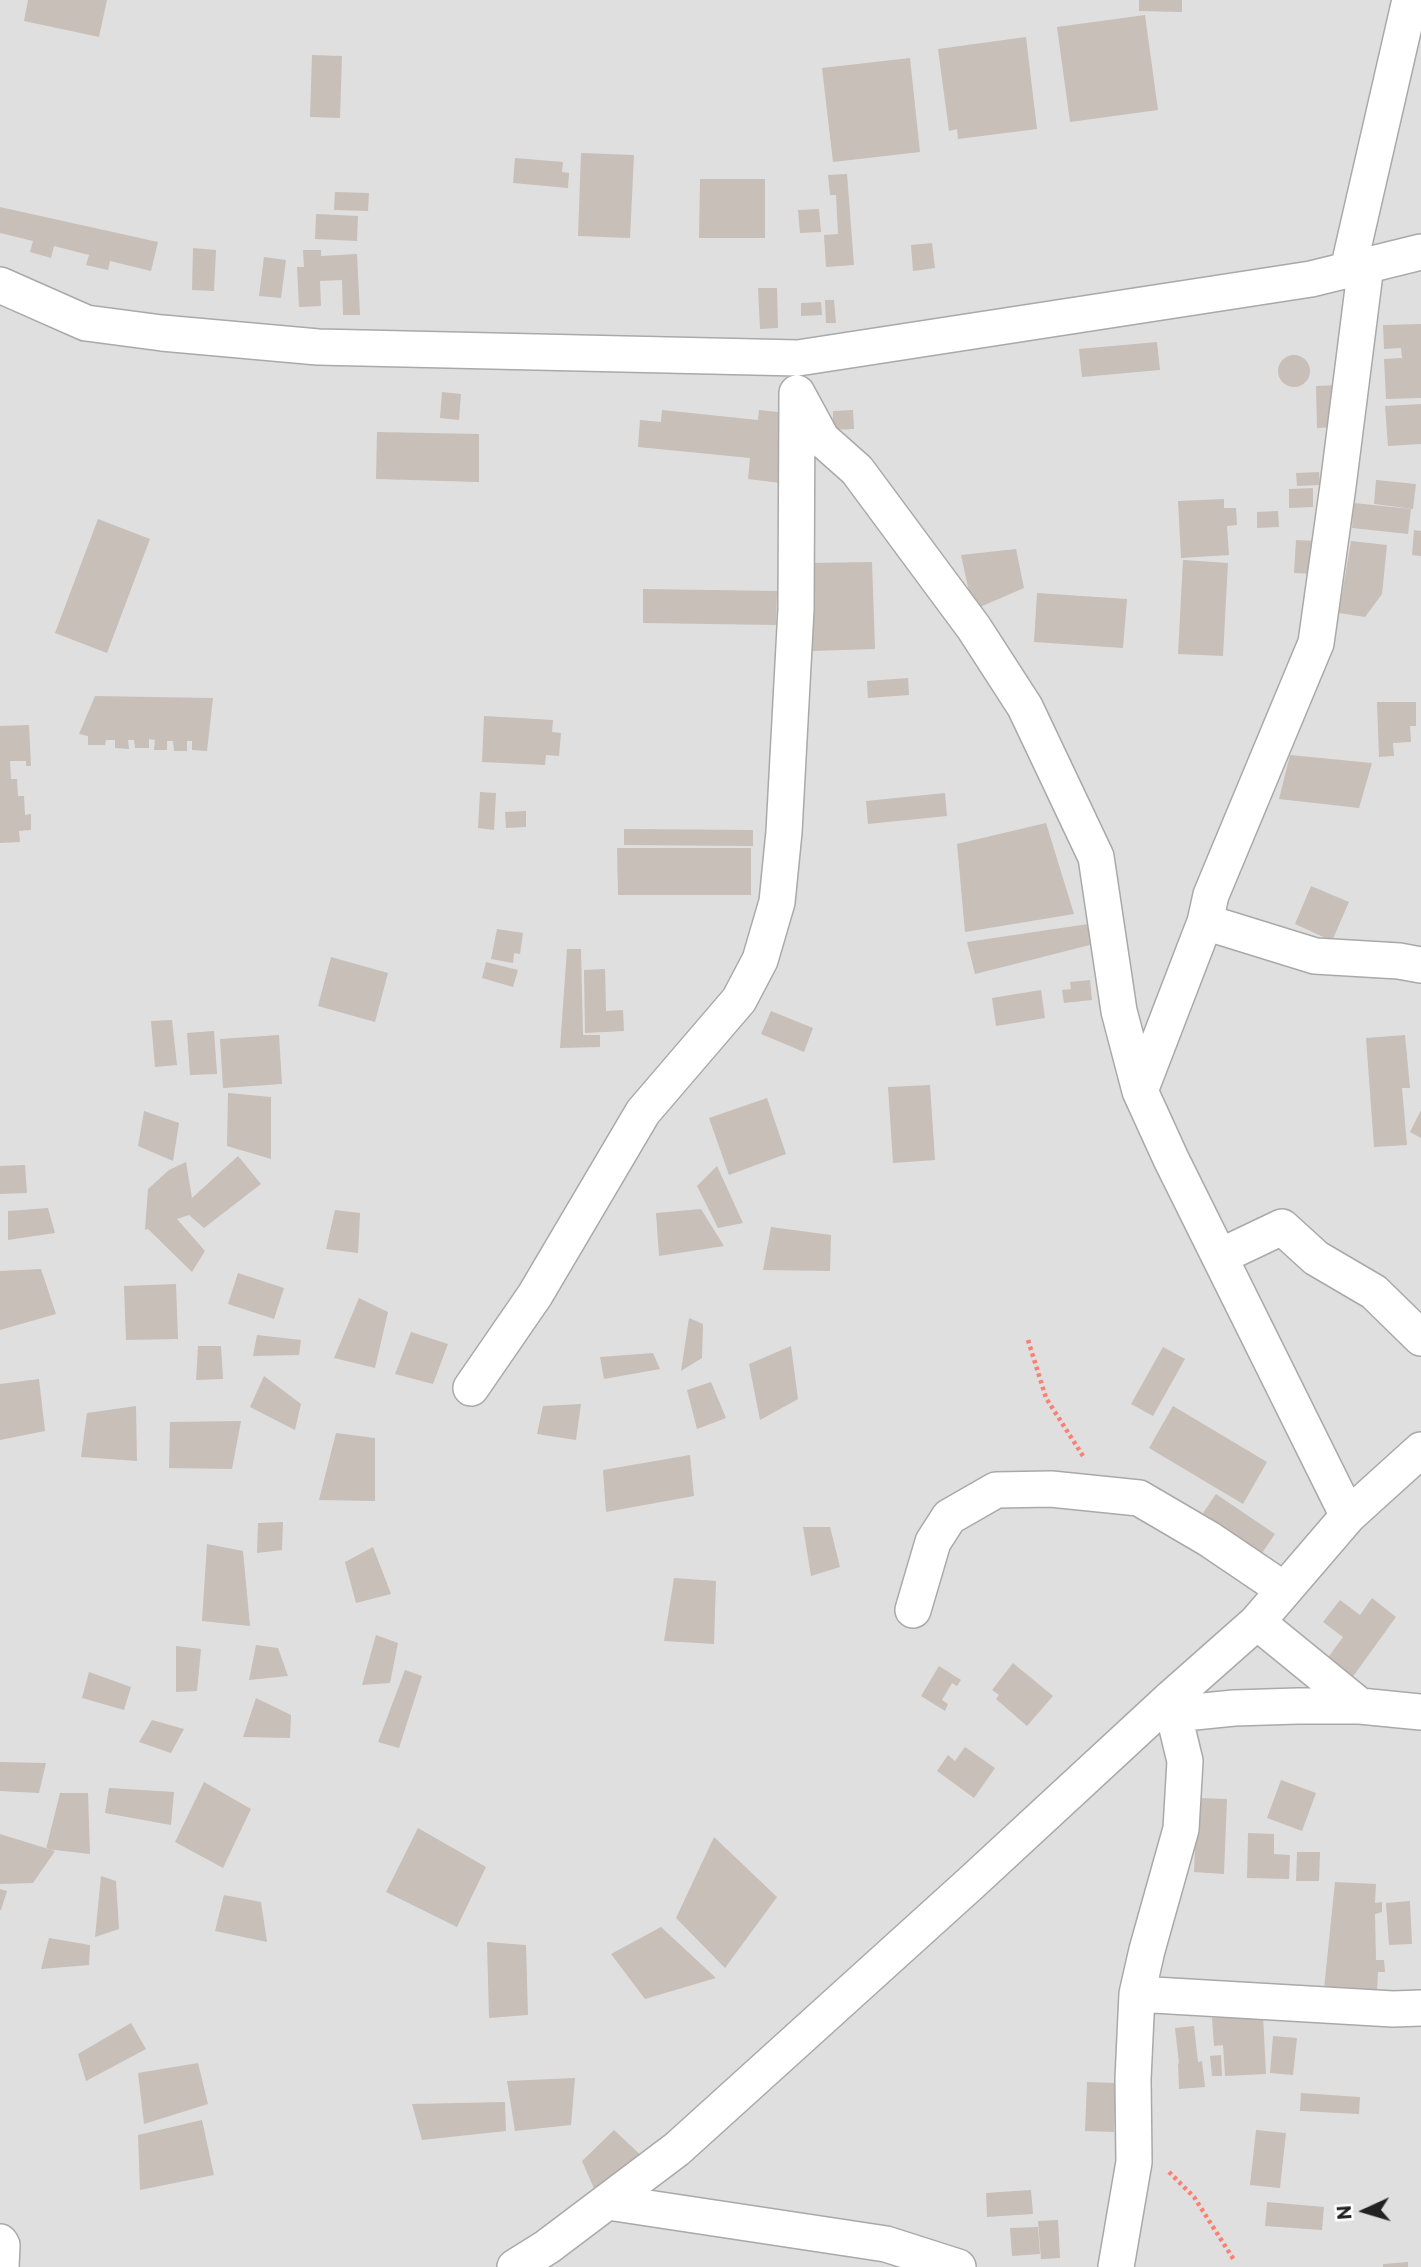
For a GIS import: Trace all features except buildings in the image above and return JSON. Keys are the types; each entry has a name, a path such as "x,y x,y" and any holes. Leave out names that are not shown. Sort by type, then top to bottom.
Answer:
{"street":[{"path":"1140,1091 1205,922 1211,895 1315,643 1338,486 1357,268 1410,0"},
{"path":"0,285 86,323 318,347 798,358 1311,279 1421,252"},
{"path":"471,1388 536,1295 643,1112 739,1000 760,960 777,902 786,792 796,609 798,358"},
{"path":"797,393 822,439 857,470 974,628 1025,706 1096,857 1119,1011 1140,1091 1348,1516"},
{"path":"1205,922 1315,956 1399,961 1421,965"},
{"path":"1221,1256 1282,1227 1316,1258 1374,1292 1421,1338"},
{"path":"515,2267 549,2257 608,2202 677,2150 981,1874 1172,1707 1257,1622 1348,1516 1421,1450"},
{"path":"913,1610 933,1542 949,1517 996,1490 1051,1489 1139,1498 1209,1539 1283,1589"},
{"path":"1257,1622 1360,1706"},
{"path":"1172,1707 1360,1706 1421,1712"},
{"path":"1116,2267 1134,2162 1133,2080 1137,1994 1181,1829 1185,1761 1172,1707"},
{"path":"1137,1994 1421,2008"},
{"path":"608,2202 886,2245 958,2267"},
{"path":"0,2242 1,2267"}],"path":[{"path":"1028,1340 1046,1398 1087,1462"},
{"path":"1133,2138 1194,2197 1234,2260"}],"shaded area":[{"path":"0,0 1421,0 1421,2267 0,2267"}]}
